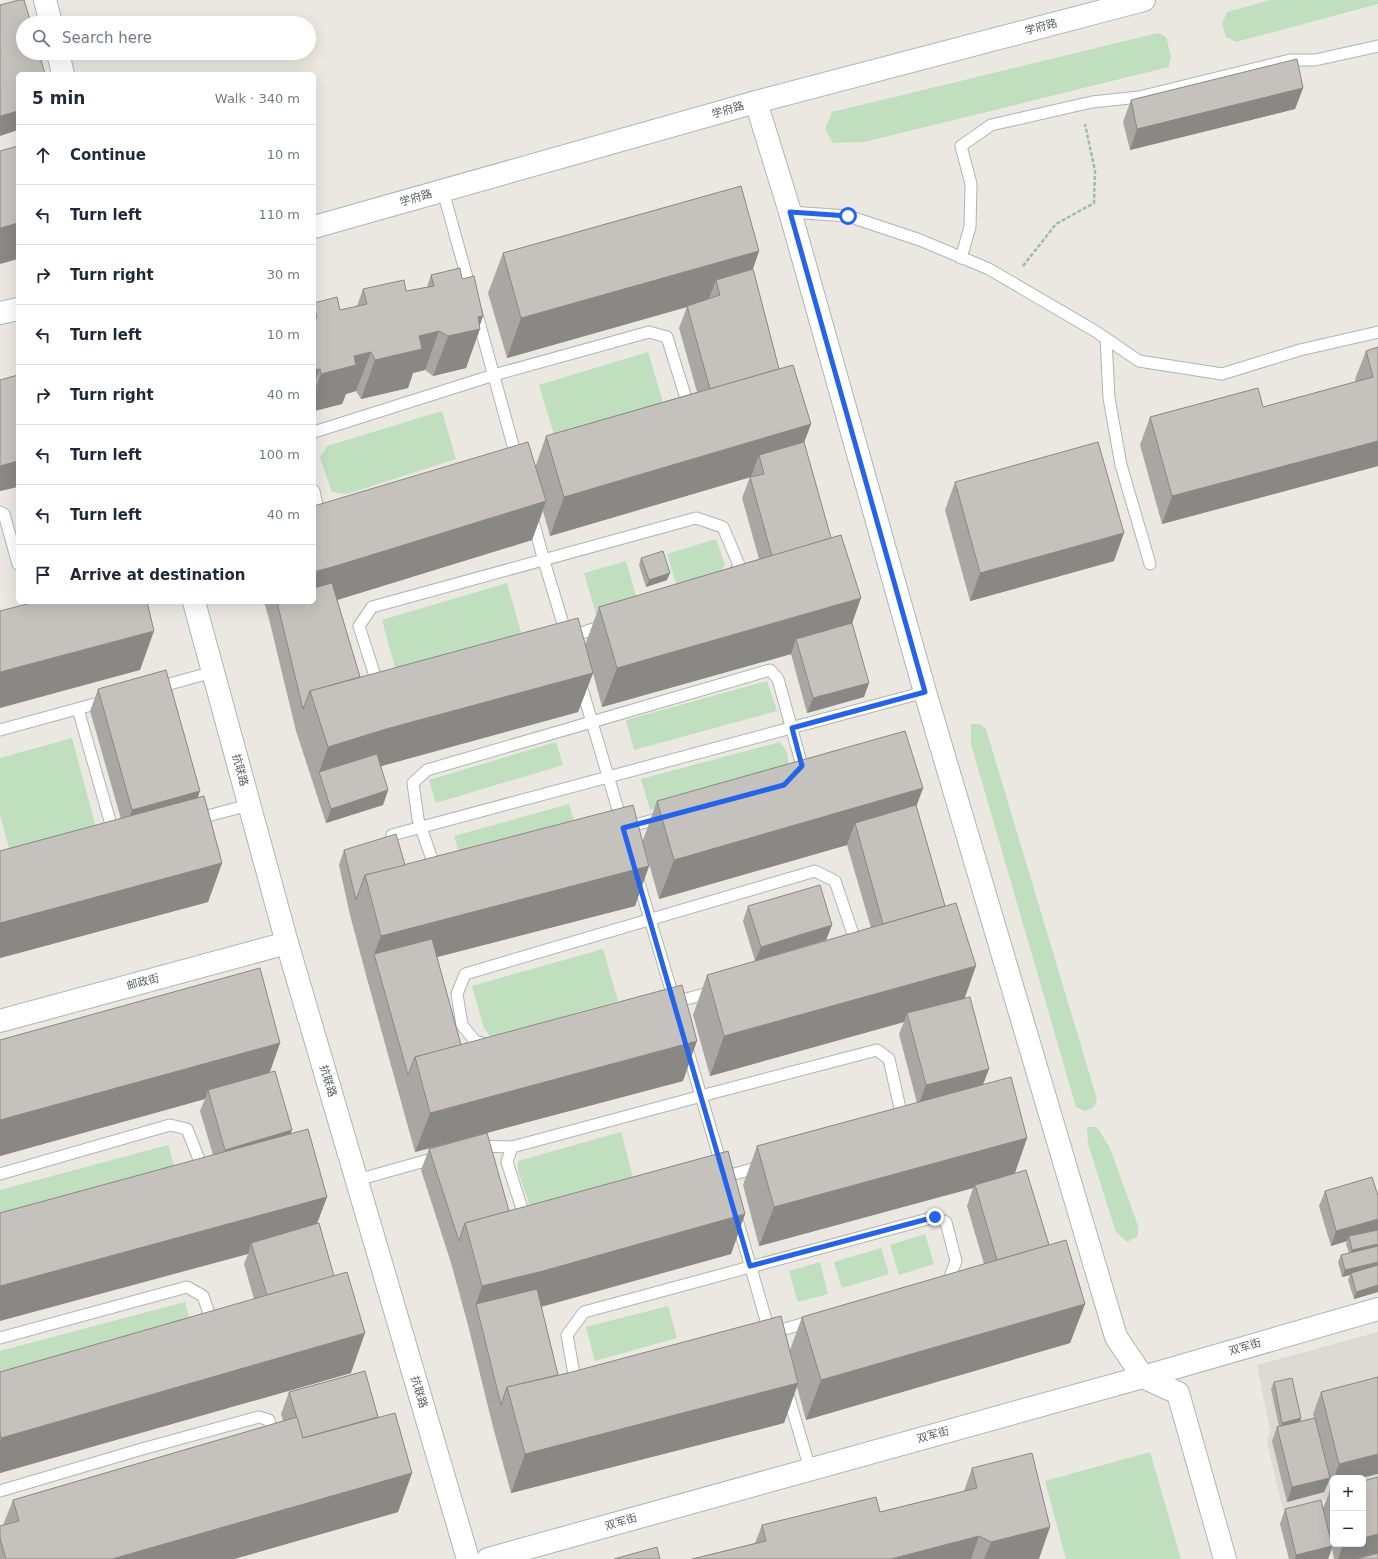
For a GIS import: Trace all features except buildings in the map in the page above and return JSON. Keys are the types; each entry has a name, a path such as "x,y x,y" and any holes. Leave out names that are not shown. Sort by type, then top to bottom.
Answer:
{"street":[{"path":"45,0 49,16"},
{"name":"学府路","path":"316,226 756,102 1144,0"},
{"path":"60,60 63,72"},
{"path":"756,102 790,212 925,692 1116,1337 1143,1377 1178,1393 1225,1559"},
{"path":"0,313 16,309"},
{"name":"抗联路","path":"195,604 287,943 468,1559"},
{"name":"邮政街","path":"0,1021 287,943"},
{"name":"双军街","path":"488,1559 1143,1377 1378,1309"}],"lane":[{"path":"961,258 970,227 971,184 961,146 991,125 1081,104 1139,97 1290,60 1316,60 1378,46"},
{"path":"443,190 519,466"},
{"path":"790,212 848,216 920,240 989,269 1106,339 1139,361 1222,374 1300,350 1378,332"},
{"path":"316,431 494,375 649,332 667,337 688,405 675,419"},
{"path":"1106,339 1109,398 1121,465 1150,564"},
{"path":"316,500 318,509 336,511"},
{"path":"530,509 571,652"},
{"path":"0,512 4,514 16,557"},
{"path":"696,518 723,527 739,565 730,582 567,638 400,683 376,679 359,626 372,607 544,561 696,518"},
{"path":"770,670 778,679 802,766 784,785 624,832 452,874 435,868 418,819 413,783 427,770 592,723 770,670"},
{"path":"145,690 213,672"},
{"path":"578,673 624,832"},
{"path":"392,835 925,692"},
{"path":"0,730 115,698"},
{"path":"78,709 115,841"},
{"path":"182,823 249,805"},
{"path":"634,866 678,1017"},
{"path":"815,871 835,881 854,937 841,957 502,1049 474,1041 462,1025 457,994 464,974 650,919 815,871"},
{"path":"683,1032 726,1181"},
{"path":"468,1150 482,1146 512,1147 877,1050 889,1060 899,1103 902,1117 894,1126"},
{"path":"0,1174 170,1125 187,1129 202,1168 201,1184"},
{"path":"512,1147 506,1162 524,1215 543,1223"},
{"path":"357,1180 453,1154"},
{"path":"709,1181 726,1181 770,1164"},
{"path":"733,1207 772,1338"},
{"path":"935,1217 946,1222 956,1261 948,1282 772,1338 593,1384 574,1374 567,1335 584,1312 750,1266 935,1217"},
{"path":"0,1338 187,1287 203,1296 212,1322 203,1332"},
{"path":"784,1379 810,1469"},
{"path":"0,1491 142,1449 259,1417 269,1420 276,1446 272,1449"}],"path":[{"path":"1010,281 1056,224 1094,203 1095,170 1081,104"}],"shaded area":[{"path":"1378,1332 1378,1484 1366,1487 1366,1475 1330,1475 1330,1498 1283,1510 1267,1443 1270,1431 1257,1365"}],"green space":[{"path":"1271,0 1378,0 1378,4 1236,42 1226,37 1222,24 1227,12"},
{"path":"1158,33 1166,37 1171,56 1169,67 864,142 833,143 825,129 832,112"},
{"path":"648,352 664,406 555,438 539,385"},
{"path":"442,411 456,459 347,494 332,492 320,458 327,446"},
{"path":"716,539 725,565 720,575 678,590 667,554"},
{"path":"626,561 638,602 596,614 584,573"},
{"path":"507,583 522,636 397,675 382,620"},
{"path":"767,681 777,711 634,750 626,720"},
{"path":"971,724 980,724 986,729 1097,1099 1094,1107 1085,1111 1076,1107 971,744"},
{"path":"72,738 98,835 12,859 0,815 0,758"},
{"path":"556,742 563,765 436,803 429,780"},
{"path":"780,742 787,752 789,768 650,810 641,779"},
{"path":"569,804 575,824 460,856 454,836"},
{"path":"603,949 618,1001 491,1037 484,1028 472,986"},
{"path":"1087,1127 1097,1127 1110,1148 1138,1226 1138,1236 1127,1242 1116,1232 1088,1144"},
{"path":"621,1132 635,1185 538,1212 530,1206 518,1171 518,1161"},
{"path":"168,1145 179,1182 0,1231 0,1190"},
{"path":"925,1234 934,1264 899,1275 890,1245"},
{"path":"881,1248 889,1274 842,1288 834,1262"},
{"path":"820,1262 828,1294 798,1302 789,1271"},
{"path":"185,1302 191,1324 0,1375 0,1351"},
{"path":"668,1306 677,1338 595,1361 586,1327"},
{"path":"1150,1452 1181,1559 1066,1559 1045,1481"}],"route":[{"path":"848,216 790,212 925,692 792,728 802,766 784,785 623,828 654,930 750,1266 935,1217"}]}
